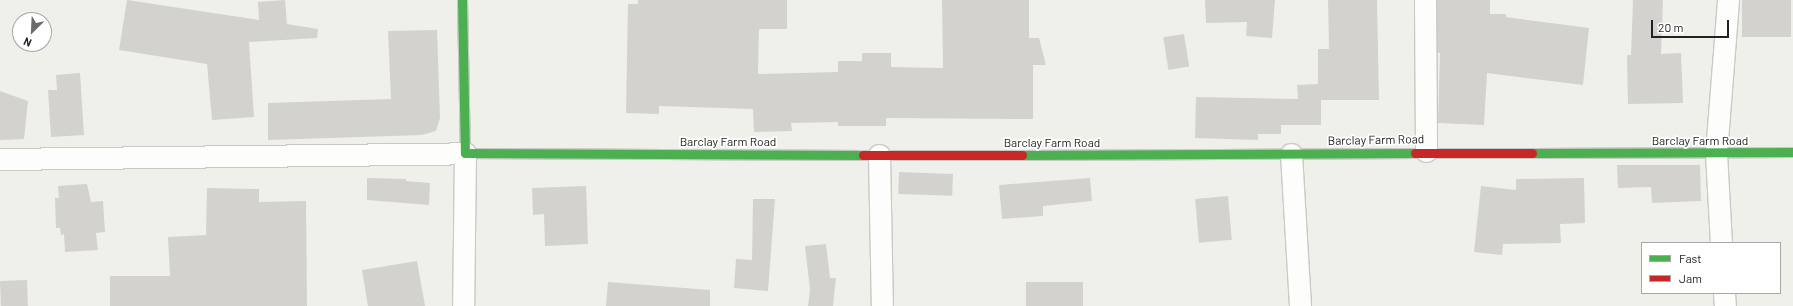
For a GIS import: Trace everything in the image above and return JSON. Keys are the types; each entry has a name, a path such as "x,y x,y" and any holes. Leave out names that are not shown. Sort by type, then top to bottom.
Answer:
{"street":[{"path":"462,0 465,153 463,306"},
{"path":"1425,0 1426,151"},
{"path":"1721,242 1716,153 1728,0"},
{"name":"Barclay Farm Road","path":"465,153 879,155 1291,154 1426,151 1716,153 1793,152"},
{"path":"0,159 465,153"},
{"path":"1291,154 1300,306"},
{"path":"879,155 882,306"},
{"path":"1724,294 1725,306"}],"building":[{"path":"127,0 259,20 258,2 285,0 287,24 318,29 317,38 249,42 254,117 212,120 207,64 119,50"},
{"path":"638,0 787,0 787,29 759,29 758,74 838,72 838,61 862,61 862,53 891,53 891,67 943,68 942,0 1029,0 1029,38 1039,38 1046,65 1033,65 1033,119 886,118 886,126 838,126 838,122 791,123 792,131 754,132 753,109 659,106 659,114 626,113 628,4 638,4"},
{"path":"1205,0 1275,0 1272,38 1246,36 1247,22 1206,23"},
{"path":"1328,0 1377,0 1379,100 1321,100 1321,125 1281,125 1281,134 1258,134 1258,140 1195,138 1196,97 1298,99 1297,85 1318,84 1318,49 1329,49"},
{"path":"1437,0 1490,0 1490,14 1506,14 1506,17 1589,28 1583,85 1487,73 1484,125 1438,123 1440,53 1437,53"},
{"path":"1633,0 1663,0 1661,54 1681,53 1683,103 1628,104 1627,55 1631,55"},
{"path":"1742,0 1791,0 1791,37 1742,37"},
{"path":"437,30 440,118 436,131 422,135 268,140 268,103 391,99 388,31"},
{"path":"1184,34 1189,67 1168,70 1163,37"},
{"path":"80,73 84,135 51,137 48,90 57,90 56,75"},
{"path":"0,91 28,101 24,139 0,140"},
{"path":"1617,165 1700,165 1701,201 1652,203 1651,187 1618,188"},
{"path":"899,172 953,174 952,196 898,194"},
{"path":"367,178 406,179 406,181 430,183 429,205 367,200"},
{"path":"1090,178 1092,201 1043,206 1043,216 1002,219 999,185"},
{"path":"1584,178 1585,223 1560,224 1561,243 1503,244 1502,255 1474,252 1481,186 1516,190 1516,179"},
{"path":"87,184 91,202 103,201 105,232 96,233 98,250 65,252 64,234 61,235 60,228 56,228 55,198 59,198 58,186"},
{"path":"586,186 588,244 545,246 544,214 533,215 532,188"},
{"path":"207,188 259,189 259,202 306,201 307,306 110,306 110,276 170,276 168,237 206,235"},
{"path":"1228,196 1232,240 1199,243 1195,199"},
{"path":"753,199 775,199 768,291 734,288 736,259 752,260"},
{"path":"826,244 830,278 836,278 833,306 808,306 810,290 805,246"},
{"path":"417,261 425,306 368,306 362,270"},
{"path":"27,280 28,306 1,306 0,281"},
{"path":"608,282 710,290 710,306 606,306"},
{"path":"1026,282 1083,282 1083,306 1026,306"}],"traffic: fast":[{"path":"462,0 465,153 863,155"},
{"path":"1532,153 1793,152"},
{"path":"1022,155 1415,153"}],"traffic: jam":[{"path":"1415,153 1532,153"},
{"path":"863,155 1022,155"}]}
